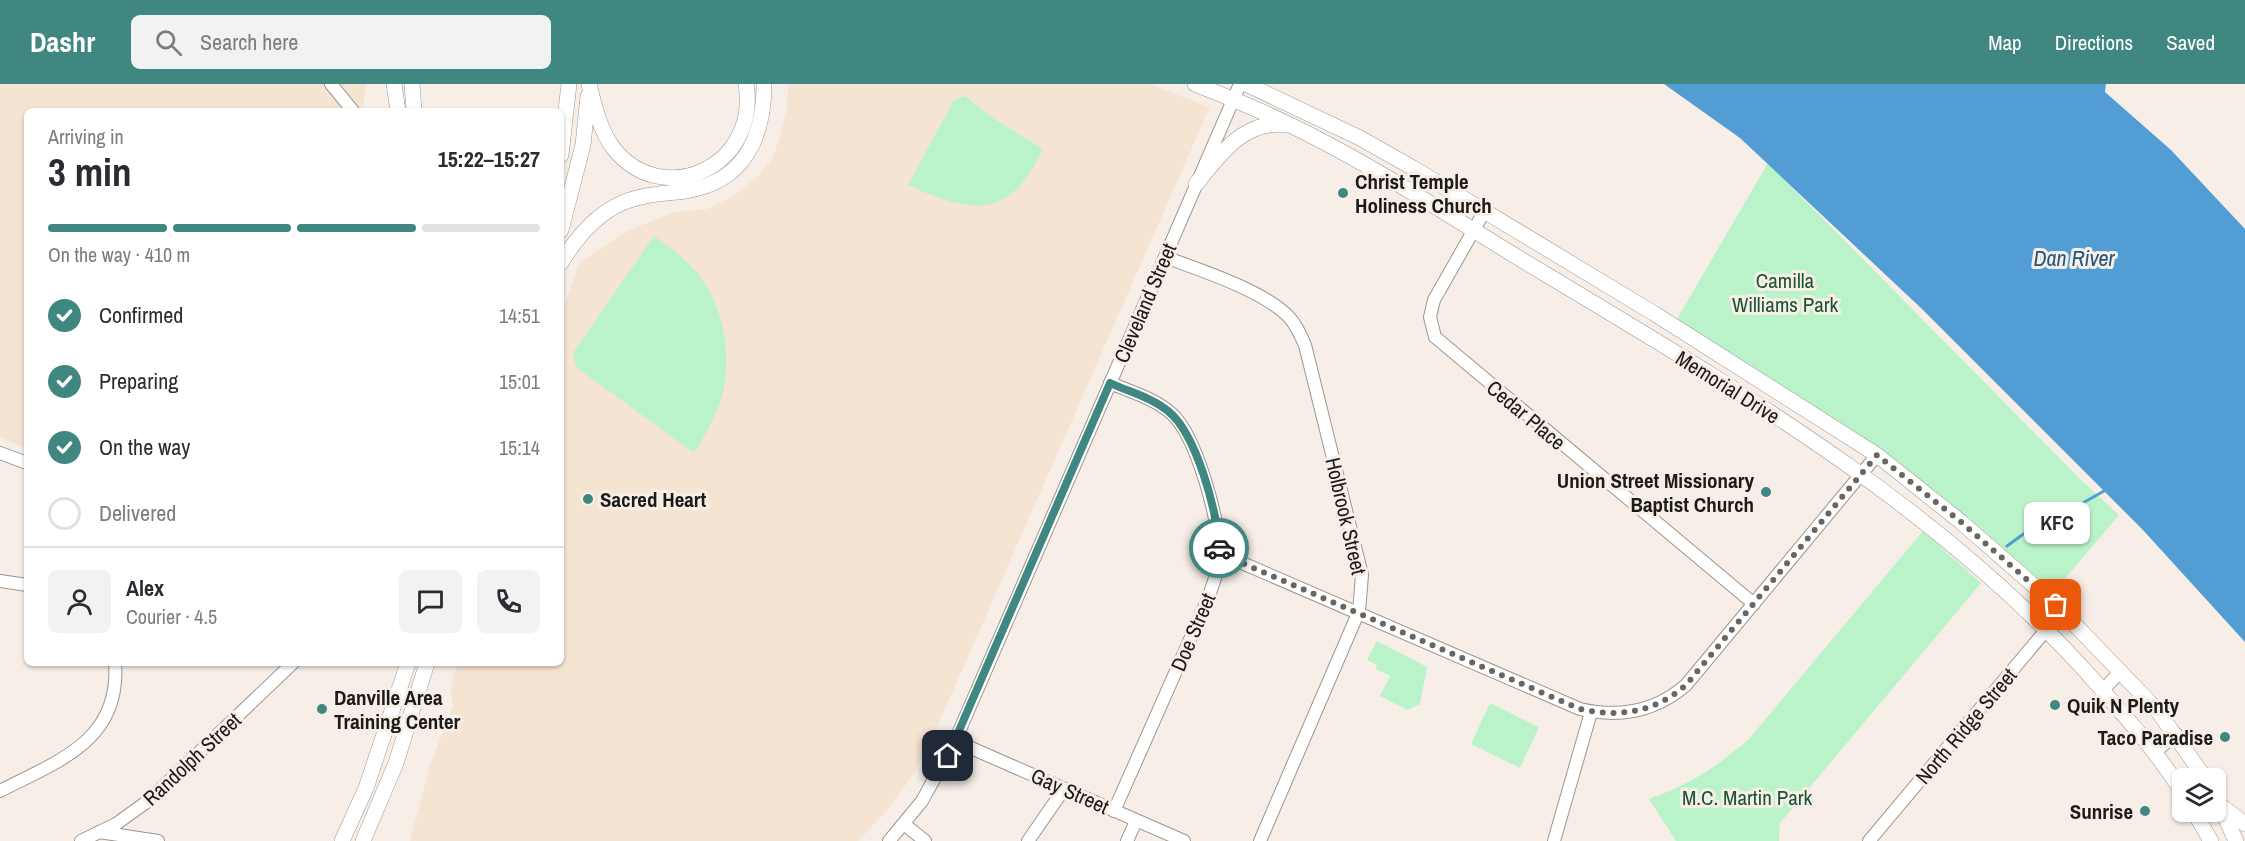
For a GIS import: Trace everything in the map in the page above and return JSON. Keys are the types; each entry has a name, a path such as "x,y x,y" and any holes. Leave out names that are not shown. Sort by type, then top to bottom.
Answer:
{"main road":[{"path":"394,84 398,108"},
{"path":"412,84 414,108"},
{"path":"556,108 567,84"},
{"path":"564,120 567,84"},
{"path":"589,84 596,111 614,148 645,170 676,177 702,172 728,155 738,141 747,118 747,84"},
{"path":"564,218 583,145 589,84"},
{"path":"564,259 590,224 620,203 649,195 698,189 735,169 747,155 758,134 764,84"},
{"name":"Memorial Drive","path":"1195,84 1293,126 1678,355 1862,473 1957,548 2047,629 2103,690 2155,752 2172,777"},
{"name":"Memorial Drive","path":"1246,84 1360,138 1655,314 1877,455 1961,522 2062,611 2121,671 2176,734 2198,768"},
{"path":"1196,184 1230,143 1240,136 1266,125 1293,126"},
{"path":"342,841 370,778 407,666"},
{"path":"363,841 396,763 426,666"},
{"path":"2226,808 2245,824"},
{"path":"2226,819 2236,841"},
{"path":"2200,822 2211,841"}],"street":[{"path":"331,84 351,108"},
{"name":"Cleveland Street","path":"889,841 922,801 955,741 1240,84"},
{"name":"Cedar Place","path":"1484,212 1434,300 1430,317 1435,337 1754,604"},
{"name":"Holbrook Street","path":"1165,257 1266,299 1290,318 1305,345 1362,575 1359,612 1260,841"},
{"name":"Doe Street","path":"1110,383 1161,405 1179,421 1188,434 1208,492 1219,553 1214,582 1207,601 1114,811"},
{"path":"0,453 24,462"},
{"path":"1219,553 1530,688 1592,712 1608,714 1643,710 1673,696 1754,604 1877,455"},
{"path":"0,581 24,585"},
{"name":"North Ridge Street","path":"1869,841 2062,611"},
{"path":"0,791 86,744 104,721 114,685 115,666"},
{"name":"Randolph Street","path":"81,841 124,819 148,801 290,666"},
{"path":"2103,690 2121,671"},
{"path":"1554,841 1592,712"},
{"path":"2155,752 2176,734"},
{"name":"Gay Street","path":"955,741 1184,841"},
{"path":"1028,841 1064,789"},
{"path":"1127,841 1136,821"},
{"path":"904,824 924,841"},
{"path":"99,832 158,841"}],"shaded area":[{"path":"0,84 366,84 364,108 24,108 24,448 0,437"},
{"path":"788,84 1149,84 1210,107 934,734 914,773 888,810 858,841 410,841 430,765 453,706 451,687 456,666 564,666 564,306 579,263 627,231 674,212 707,209 736,194 757,177 772,159 787,109"}],"green space":[{"path":"965,96 997,121 1043,149 1017,189 1002,200 987,205 951,202 908,185 954,100"},
{"name":"Camilla Williams Park","path":"1768,163 2082,481 2119,515 2053,593 1943,497 1878,449 1677,319"},
{"path":"654,236 679,255 699,275 716,306 722,324 726,360 722,395 714,418 694,453 576,367 573,353"},
{"name":"M.C. Martin Park","path":"1923,531 1981,583 1780,823 1779,841 1676,841 1649,799 1702,774 1749,739"},
{"path":"1377,641 1427,667 1420,704 1407,710 1380,696 1390,676 1376,669 1377,665 1367,660"},
{"path":"1490,703 1539,727 1520,768 1471,744"}],"water":[{"name":"Dan River","path":"1664,84 2106,84 2105,92 2171,150 2245,229 2245,642 2142,529 1922,309 1740,138"}],"waterway":[{"path":"2007,546 2051,514 2081,504 2104,491"}],"way so far":[{"path":"1219,548 1219,553 1580,709 1608,714 1643,710 1659,705 1686,685 1877,455 1961,522 2056,605"}],"place":[{"name":"Christ Temple Holiness Church","path":"1343,193"},
{"name":"Union Street Missionary Baptist Church","path":"1766,492"},
{"name":"Sacred Heart","path":"588,499"},
{"name":"KFC","path":"2056,605"},
{"name":"Quik N Plenty","path":"2055,705"},
{"name":"Danville Area Training Center","path":"322,709"},
{"name":"Taco Paradise","path":"2225,737"},
{"name":"Sunrise","path":"2145,811"}],"route":[{"path":"948,756 1110,383 1161,405 1179,421 1188,434 1208,492 1219,548"}]}
